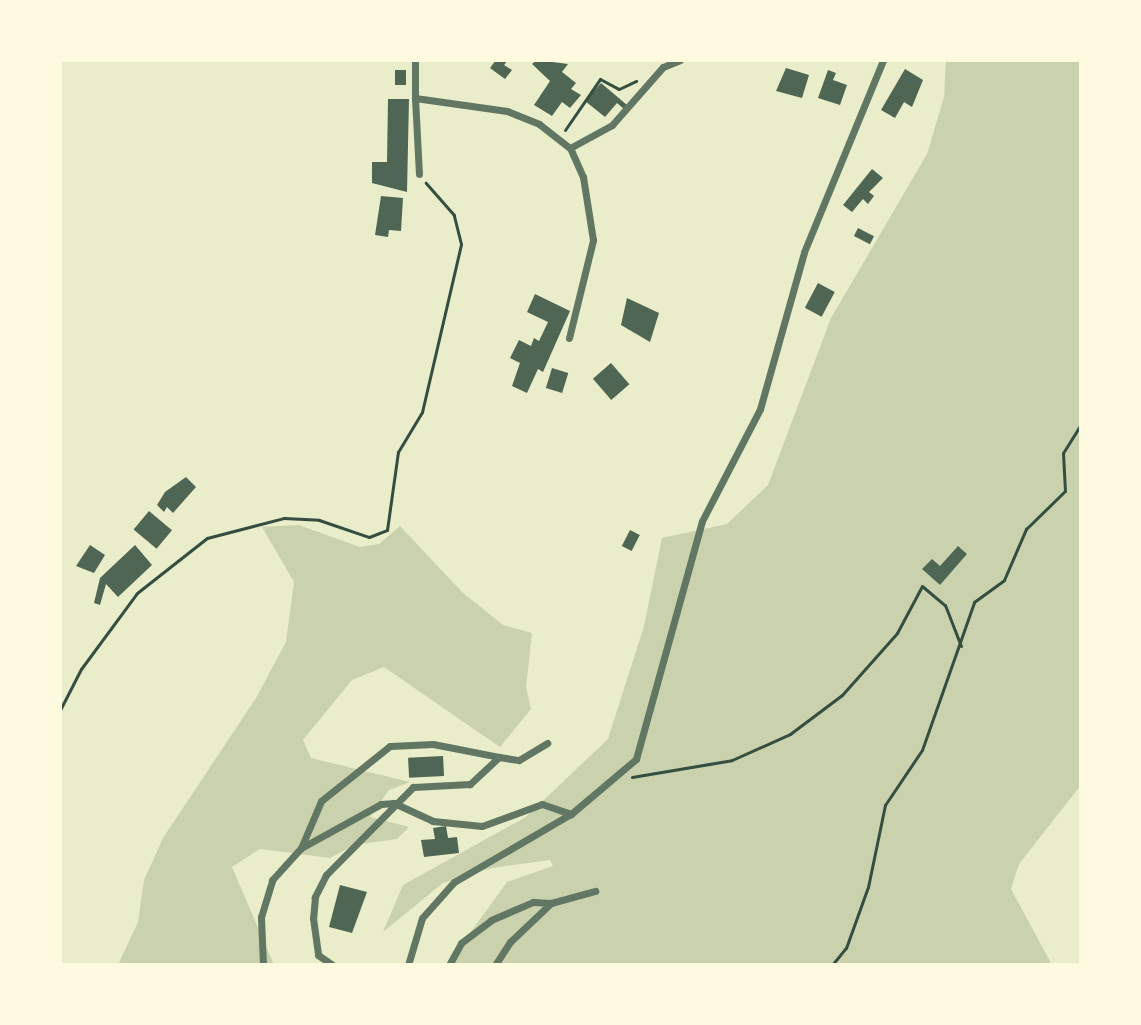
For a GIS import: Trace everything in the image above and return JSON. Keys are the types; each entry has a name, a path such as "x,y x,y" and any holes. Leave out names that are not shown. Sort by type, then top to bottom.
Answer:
{"street":[{"path":"415,60 419,174"},
{"path":"570,148 623,116 655,77 680,60"},
{"path":"408,965 422,918 434,901 481,862 571,814 617,780 644,745 702,521 760,409 804,252 883,60"},
{"path":"415,98 507,111 570,148 583,177 593,240 569,338"},
{"path":"301,848 321,801 390,746 433,744 519,760 547,743"},
{"path":"333,965 318,955 315,897 326,875 394,803 424,784 470,784 499,757"},
{"path":"263,965 265,898 272,880 301,848 381,804 394,803 433,821 482,826 542,804 571,814"},
{"path":"449,965 461,943 491,920 533,902 551,903 595,891"},
{"path":"495,965 510,942 551,903"}],"path":[{"path":"557,138 574,121 580,103 600,79 619,89 655,77"},
{"path":"60,710 81,669 137,593 207,538 284,518 319,520 369,537 387,530 398,452 422,412 461,244 454,215 419,174"},
{"path":"832,965 846,948 868,887 885,805 922,750 974,602 1004,580 1026,529 1065,491 1063,453 1081,424"},
{"path":"617,780 732,760 790,734 842,695 897,633 922,586 945,605 961,646"}],"green space":[{"path":"946,60 1081,60 1081,785 1019,864 1011,889 1052,965 447,965 507,882 553,866 550,860 492,868 443,883 383,932 403,885 526,817 608,739 644,626 662,538 727,524 768,485 831,318 927,154 944,97"},
{"path":"299,525 360,547 379,544 400,526 462,592 503,625 532,633 526,687 531,709 500,747 384,667 352,680 303,740 311,758 410,782 389,790 370,817 409,827 397,839 354,845 330,858 260,849 232,867 274,965 118,965 138,922 144,880 163,838 256,698 286,642 294,582 262,527"}],"building":[{"path":"496,60 508,60 504,65 512,70 505,79 490,68"},
{"path":"537,60 568,64 562,72 576,83 571,89 581,95 570,108 562,102 552,116 534,105 550,81 532,64"},
{"path":"786,68 809,75 802,98 776,91"},
{"path":"905,69 923,80 912,107 904,102 895,118 881,110"},
{"path":"395,70 406,70 406,85 395,85"},
{"path":"828,70 836,73 833,80 847,85 840,105 818,98"},
{"path":"601,83 627,105 624,109 617,103 605,117 585,101"},
{"path":"388,99 409,99 407,192 372,183 372,162 387,162"},
{"path":"872,169 883,178 869,192 874,196 868,204 863,199 852,212 843,205"},
{"path":"381,196 403,198 401,231 389,230 388,237 375,235"},
{"path":"858,228 874,236 870,244 854,236"},
{"path":"818,283 835,292 822,317 805,308"},
{"path":"535,294 570,311 543,372 538,369 527,393 512,386 520,363 510,358 519,340 531,346 534,338 539,341 548,322 527,312"},
{"path":"627,298 659,313 650,342 621,325"},
{"path":"611,363 629,384 611,400 593,379"},
{"path":"552,368 568,373 562,393 546,388"},
{"path":"186,477 196,487 173,513 167,507 164,512 157,505 165,492"},
{"path":"149,511 172,530 157,549 134,529"},
{"path":"630,530 640,535 632,551 622,546"},
{"path":"90,545 105,555 94,573 76,566"},
{"path":"135,545 152,565 118,597 106,584 100,605 94,603 100,578"},
{"path":"958,546 967,554 940,585 922,569 932,559 940,566"},
{"path":"443,756 444,776 409,778 408,758"},
{"path":"446,826 448,838 457,837 459,853 424,857 421,840 435,839 433,828"},
{"path":"340,885 367,892 352,933 329,927"}]}
